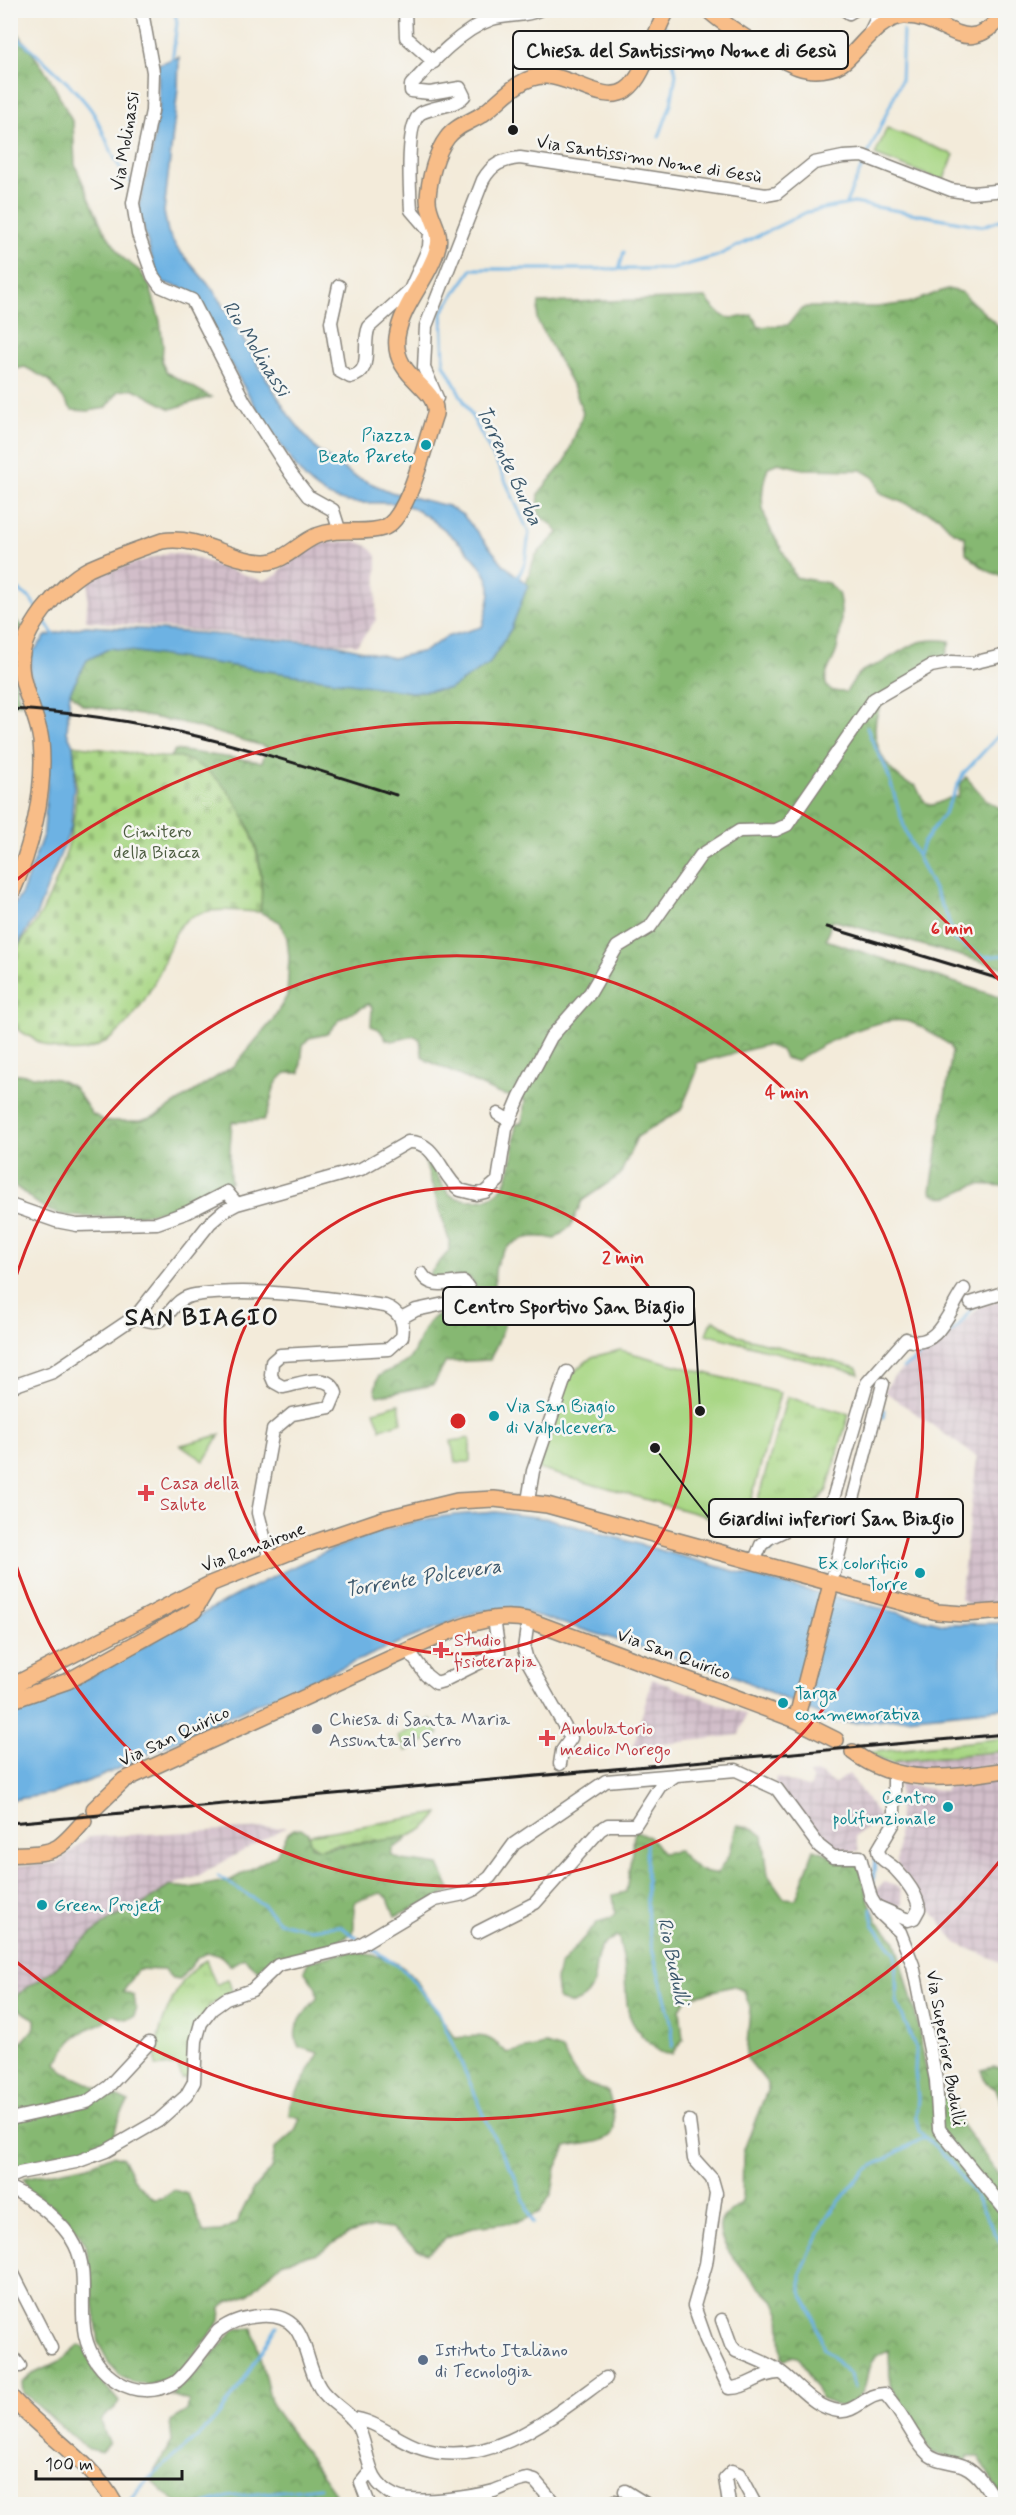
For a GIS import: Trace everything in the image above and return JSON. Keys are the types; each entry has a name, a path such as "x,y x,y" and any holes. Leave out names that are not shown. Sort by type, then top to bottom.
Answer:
{"main road":[{"path":"10,897 33,835 39,793 41,743 21,668 23,643 37,618 74,580 88,570 162,541 174,539 205,544 266,562 280,558 316,536 339,529 383,528 393,521 409,492 436,408 403,367 397,356 399,328 412,292 438,248 438,232 428,202 436,165 448,135 485,113 517,85 533,77 570,80 597,93 608,95 626,90 637,78 668,10"},
{"path":"708,10 798,67 819,71 844,63 865,40 884,24 902,16 922,19 955,34 974,36 989,30 1005,11"},
{"name":"Via Romairone","path":"10,1687 210,1584 383,1519 457,1501 528,1501 754,1562 830,1590 937,1612 964,1614 1005,1611"},
{"path":"10,1701 68,1680 194,1611 210,1584"},
{"path":"797,1713 830,1590"},
{"name":"Via San Quirico","path":"94,1809 124,1780 465,1625 494,1618 528,1620 797,1713 836,1740"},
{"path":"853,1752 873,1766 894,1773 947,1779 1005,1770"},
{"path":"10,1855 54,1851 62,1846 84,1821"},
{"path":"10,2396 30,2419 75,2455 105,2485 115,2505"}],"street":[{"name":"Via Molinassi","path":"138,10 143,17 153,72 152,111 144,159 133,203 138,234 153,276 160,286 192,300 199,319 244,401 291,474 308,496 333,510 339,529"},
{"path":"405,10 406,37 434,62"},
{"path":"339,286 331,322 339,371 350,377 359,373 365,365 369,327 412,292 431,237 428,226 411,210 409,163 414,124 422,112 460,100 465,94 460,88 430,93 411,91 411,85 456,42 485,22 502,16 526,15 538,10"},
{"path":"845,10 849,13 854,10"},
{"path":"865,40 881,10"},
{"name":"Via Santissimo Nome di Gesù","path":"436,408 437,399 424,368 423,355 430,310 483,180 500,162 527,159 766,195 777,193 814,163 843,157 863,156 951,190 972,193 1005,190"},
{"path":"10,1387 53,1372 136,1316 210,1223 237,1204 361,1168 408,1142 416,1141 428,1147 454,1186 468,1193 485,1191 498,1180 510,1121 551,1036 590,993 617,947 650,927 663,913 701,855 739,831 776,830 787,825 874,699 931,666 972,663 1005,654"},
{"path":"498,1114 510,1121"},
{"path":"10,1205 56,1221 96,1226 157,1223 188,1212 226,1192 237,1204"},
{"path":"401,1318 416,1310 463,1300 468,1296 469,1289 464,1282 438,1284 427,1281 422,1274"},
{"path":"754,1562 761,1545 769,1538 825,1511 833,1499 867,1383 906,1339 919,1342 926,1340 945,1324 964,1288"},
{"path":"971,1303 1005,1292"},
{"path":"136,1316 148,1322 157,1322 180,1301 193,1295 270,1294 385,1306 394,1310 401,1318 402,1337 389,1349 280,1355 272,1362 271,1375 278,1385 284,1387 324,1380 331,1384 336,1393 330,1407 292,1414 273,1430 258,1513 270,1560"},
{"path":"528,1501 532,1472 567,1372"},
{"path":"830,1590 883,1384"},
{"path":"409,1651 429,1679 436,1683 443,1681 499,1653 494,1618"},
{"path":"528,1620 524,1648 527,1660 571,1738 562,1750 560,1764"},
{"name":"Via Superiore Budulli","path":"677,1774 736,1770 777,1789 819,1846 833,1857 860,1857 871,1898 880,1913 900,1932 913,1965 936,2080 939,2129 1005,2211"},
{"path":"877,1906 908,1920 914,1918 919,1909 908,1885 896,1869 883,1861 878,1850 894,1823 894,1773"},
{"path":"478,1932 535,1903 600,1830 608,1825 635,1825 660,1786 677,1774"},
{"path":"10,2177 19,2173 76,2162 106,2151 158,2121 186,2096 194,2082 196,2041 201,2023 226,1999 252,1990 273,1968 358,1946 435,1900 475,1888 490,1877 514,1844 606,1781 677,1774"},
{"path":"10,2118 87,2103 108,2087 149,2043"},
{"path":"689,2121 692,2130 694,2159 712,2179 716,2193 705,2264 694,2306 705,2340 729,2388 737,2388 768,2373 782,2373"},
{"path":"10,2188 24,2194 57,2222 75,2244 81,2266 85,2336 96,2359 112,2381 124,2388 155,2390 176,2382 218,2331 226,2325 253,2317 281,2317 291,2322 299,2333 319,2387 358,2427 370,2472 382,2487 399,2498 456,2501 528,2479 534,2481 555,2505"},
{"path":"10,2268 51,2348"},
{"path":"722,2320 731,2345 736,2351 782,2373 801,2392 824,2406 840,2412 850,2409 874,2394 885,2394 895,2404 926,2452 937,2460 963,2465 972,2470 996,2505"},
{"path":"10,2353 20,2366"},
{"path":"351,2418 362,2419 418,2448 450,2454 498,2446 516,2439 606,2378"},
{"path":"729,2505 725,2478 732,2471 739,2474 755,2505"},
{"path":"369,2505 361,2483 370,2472"},
{"path":"625,2491 646,2505"}],"shaded area":[{"path":"356,541 370,547 377,556 376,620 357,645 86,621 89,577 168,553 187,555 263,581 277,575 285,564 304,551 325,542"},
{"path":"1005,1300 1005,1603 970,1605 960,1599 977,1457 884,1391 894,1376 943,1339 945,1341 981,1306"},
{"path":"652,1679 746,1714 739,1735 633,1748"},
{"path":"1005,1751 1005,1764 950,1770 911,1770 894,1764 897,1761"},
{"path":"819,1773 834,1784 849,1774 881,1819 855,1836 859,1851 831,1852 775,1785 776,1777 810,1788 813,1781 809,1774"},
{"path":"1005,1779 1005,1964 956,1943 897,1864 900,1784 946,1791 946,1787"},
{"path":"286,1827 196,1877 170,1886 133,1911 112,1918 79,1944 56,1968 11,1998 11,1866 57,1863 88,1837"},
{"path":"885,1882 900,1888 903,1903 898,1909 884,1907 875,1895 878,1887"}],"green space":[{"path":"11,23 50,78 73,123 75,165 103,229 123,258 140,271 150,287 160,321 163,345 162,362 166,372 211,397 171,409 134,389 119,391 106,408 88,411 72,410 49,380 25,367 11,370"},
{"path":"887,128 954,155 943,181 875,155"},
{"path":"947,289 961,292 1005,332 1005,576 989,571 966,553 965,537 952,531 938,516 886,496 879,491 875,478 861,470 803,469 778,463 768,467 762,501 768,525 795,577 828,583 838,593 841,606 840,628 836,653 826,675 826,684 829,689 846,692 861,672 922,641 950,641 945,659 906,682 887,697 876,719 877,742 887,764 905,782 916,786 921,797 930,805 958,797 961,783 966,777 986,800 999,808 1005,804 1005,968 832,920 826,940 1005,999 1005,1186 976,1185 947,1197 941,1197 931,1191 952,1051 950,1045 910,1022 898,1020 868,1026 835,1039 796,1061 785,1058 781,1050 766,1045 697,1063 697,1071 681,1110 637,1137 620,1175 582,1201 571,1226 555,1239 531,1237 511,1245 504,1252 495,1272 495,1285 504,1325 490,1360 446,1362 433,1385 378,1396 375,1390 378,1377 407,1361 427,1324 441,1313 467,1305 476,1295 475,1287 469,1277 442,1279 432,1277 430,1273 449,1251 449,1240 424,1159 452,1196 463,1200 488,1198 498,1192 509,1173 516,1124 521,1123 525,1100 497,1093 426,1060 422,1054 420,1039 414,1036 392,1041 386,1039 379,1029 371,1026 372,1008 369,1004 340,1019 327,1034 309,1038 303,1045 300,1073 286,1073 276,1084 263,1120 232,1122 229,1161 231,1182 214,1191 183,1204 152,1213 118,1217 82,1217 47,1210 11,1184 11,1073 57,1079 74,1087 92,1114 105,1121 141,1121 158,1115 235,1065 272,1021 287,996 289,957 287,938 280,922 260,912 262,894 259,858 247,824 239,808 215,781 175,757 169,758 175,750 262,762 267,747 179,722 83,705 70,692 87,660 110,648 169,656 489,664 511,629 535,556 558,533 554,526 541,517 538,510 539,493 566,460 583,413 575,390 537,320 539,303 706,298 725,317 736,318 752,315 759,327 788,325 799,311 806,307 877,307 909,303"},
{"path":"10,615 22,626 15,665 16,684 21,704 11,704"},
{"name":"Cimitero della Biacca","path":"73,745 160,757 180,757 203,768 221,783 235,801 246,822 260,868 261,890 260,912 207,911 189,918 181,925 172,940 153,986 133,1016 108,1040 94,1048 78,1051 60,1050 47,1046 10,1025 8,983 10,960 43,910 67,850 75,809 76,766"},
{"path":"714,1320 739,1336 857,1368 859,1374 706,1334"},
{"path":"620,1350 780,1393 744,1527 538,1469 569,1376 592,1357"},
{"path":"787,1397 849,1414 827,1490 820,1499 804,1511 758,1534 749,1531"},
{"path":"399,1404 402,1422 381,1429 374,1411"},
{"path":"220,1435 204,1461 181,1445"},
{"path":"470,1438 470,1462 455,1462 451,1441"},
{"path":"431,1719 439,1734 406,1751 398,1736"},
{"path":"1005,1738 1005,1751 897,1761 894,1764 865,1753"},
{"path":"439,1813 415,1834 400,1838 334,1845 319,1849 309,1842 309,1835"},
{"path":"738,1825 754,1829 763,1836 768,1875 784,1898 796,1899 814,1849 860,1865 867,1895 877,1921 896,1941 916,2016 929,2085 932,2090 953,2102 959,2121 1005,2183 1005,2504 979,2457 968,2457 965,2462 931,2451 890,2384 889,2350 872,2362 861,2393 841,2407 821,2399 800,2358 793,2356 785,2360 782,2358 780,2312 775,2302 737,2263 722,2239 720,2228 723,2218 742,2202 743,2152 768,2088 768,2084 746,2057 750,2008 744,1991 733,1986 687,1998 680,2009 683,2040 672,2054 662,2052 640,2034 631,2019 627,2004 624,1961 619,1938 616,1936 601,1948 592,1987 588,1993 572,2004 558,1999 556,1980 559,1966 598,1922 611,1918 615,1913 613,1895 626,1892 635,1830 650,1837 662,1853 679,1851 700,1870 717,1874 730,1853"},
{"path":"301,1828 308,1833 311,1846 318,1849 407,1837 404,1842 393,1848 391,1855 402,1860 439,1865 451,1891 395,1916 388,1898 381,1893 356,1901 353,1933 323,1948 276,1962 260,1972 244,1958 231,1966 221,1956 207,1952 196,1959 180,1979 172,1978 164,1970 138,1969 123,1992 134,1996 136,2009 134,2017 126,2019 113,2015 82,2032 71,2042 57,2063 63,2072 129,2102 118,2120 115,2141 64,2160 11,2170 11,2122 29,2109 11,2112 10,2048 24,2040 35,2027 35,2019 18,2009 15,2001 17,1995 56,1968 79,1944 112,1918 133,1911 170,1886 189,1888 231,1880 276,1855 288,1833"},
{"path":"347,1952 372,1955 404,1969 415,1979 456,2038 484,2037 495,2042 507,2053 546,2045 562,2050 579,2078 590,2085 608,2091 614,2129 610,2136 604,2139 566,2147 556,2168 552,2193 540,2212 517,2222 473,2227 447,2238 428,2253 417,2249 391,2229 374,2227 348,2234 318,2253 284,2261 248,2295 228,2302 221,2308 220,2321 179,2375 167,2381 149,2385 133,2383 121,2376 109,2363 99,2344 86,2244 70,2223 29,2191 23,2178 89,2165 113,2155 123,2158 137,2184 153,2199 162,2198 174,2190 188,2194 204,2233 220,2232 237,2222 252,2191 271,2169 275,2149 295,2131 300,2118 289,2115 290,2104 319,2053 299,2047 296,2040 295,2033 299,2021 317,1998 316,1988 304,1971 308,1962"},
{"path":"206,1960 216,1985 228,1979 232,1991 208,2007 190,2077 182,2079 178,2066 156,2066 158,2039 177,1991 196,1967"},
{"path":"993,2067 1005,2069 1005,2111 996,2089 985,2082 981,2070"},
{"path":"253,2328 272,2406 335,2493 330,2504 178,2504 153,2482 154,2472 172,2442 170,2421 187,2411 189,2401 171,2395 194,2376 235,2329"},
{"path":"79,2345 84,2347 98,2377 119,2402 100,2422 109,2443 101,2452 86,2448 23,2393 22,2383 33,2374 60,2361"}],"water":[{"path":"179,57 178,88 164,212 168,232 177,248 214,291 288,414 316,449 354,476 391,492 448,506 463,515 504,565 528,585 511,629 489,664 450,689 411,692 110,648 87,660 70,692 67,732 73,745 75,769 71,828 36,916 11,955 10,912 22,893 44,832 49,756 45,728 30,672 32,653 46,636 86,626 159,630 334,644 393,658 425,651 446,637 482,627 489,602 490,587 487,577 469,552 457,540 418,511 396,503 362,503 340,500 328,496 310,483 256,407 194,297 182,288 162,282 155,269 138,209 151,158 159,105 158,64"},
{"name":"Torrente Polcevera","path":"496,1512 550,1519 762,1579 944,1624 1005,1623 1005,1708 856,1723 835,1722 732,1675 512,1608 477,1612 401,1642 249,1707 100,1777 55,1793 11,1800 11,1709 69,1687 258,1584 358,1539 428,1519"}],"waterway":[{"name":"Rio Molinassi","path":"172,62 177,22 174,10"},
{"path":"659,137 671,104 676,74 666,27"},
{"path":"10,30 89,106 116,160 133,184"},
{"path":"868,154 901,81 903,31"},
{"path":"845,205 865,160"},
{"name":"Torrente Burba","path":"517,579 525,563 529,533 501,471 444,364 442,312 472,269 672,269 717,256 807,212 854,203 983,226 1006,218"},
{"path":"619,269 624,252"},
{"path":"10,584 30,598 37,609"},
{"path":"44,620 55,637"},
{"path":"1006,709 999,735 963,774 945,812 923,843 918,857 947,916 954,940 984,957 1006,955"},
{"path":"867,727 886,769 904,825 918,857"},
{"path":"903,1368 957,1328 973,1307"},
{"path":"883,1417 885,1410"},
{"path":"770,1553 775,1546 835,1513"},
{"name":"Rio Budulli","path":"646,1844 648,1926 671,2024 672,2047"},
{"path":"873,1885 875,1858"},
{"path":"218,1876 262,1904 279,1922 309,1929 340,1926 357,1938"},
{"path":"871,1908 873,1924 895,1953 897,2002 916,2049 915,2071 918,2098 916,2117 919,2131 948,2159 976,2197 1006,2253"},
{"path":"371,1948 406,1972 438,2011 499,2148 513,2172 533,2223"},
{"path":"854,2388 850,2375 824,2348 811,2310 801,2292 801,2273 826,2218 865,2170 925,2137"},
{"path":"128,2504 158,2470 216,2418 241,2385 277,2326"},
{"path":"205,2504 228,2497 320,2487"}],"railway":[{"path":"10,709 111,719 206,738 396,795"},
{"path":"827,927 1006,981"},
{"path":"10,1823 1006,1734"}],"place":[{"name":"Chiesa del Santissimo Nome di Gesù","path":"513,130"},
{"name":"Piazza Beato Pareto","path":"426,445"},
{"name":"Centro Sportivo San Biagio","path":"700,1411"},
{"name":"Via San Biagio di Valpolcevera","path":"494,1416"},
{"name":"Giardini inferiori San Biagio","path":"655,1448"},
{"name":"Casa della Salute","path":"146,1493"},
{"name":"Ex colorificio Torre","path":"920,1573"},
{"name":"Studio fisioterapia","path":"441,1650"},
{"name":"Targa commemorativa","path":"783,1703"},
{"name":"Chiesa di Santa Maria Assunta al Serro","path":"317,1729"},
{"name":"Ambulatorio medico Morego","path":"547,1738"},
{"name":"Centro polifunzionale","path":"948,1807"},
{"name":"Green Project","path":"42,1905"},
{"name":"Istituto Italiano di Tecnologia","path":"423,2360"}],"district":[{"name":"SAN BIAGIO","path":"202,1317"}]}
